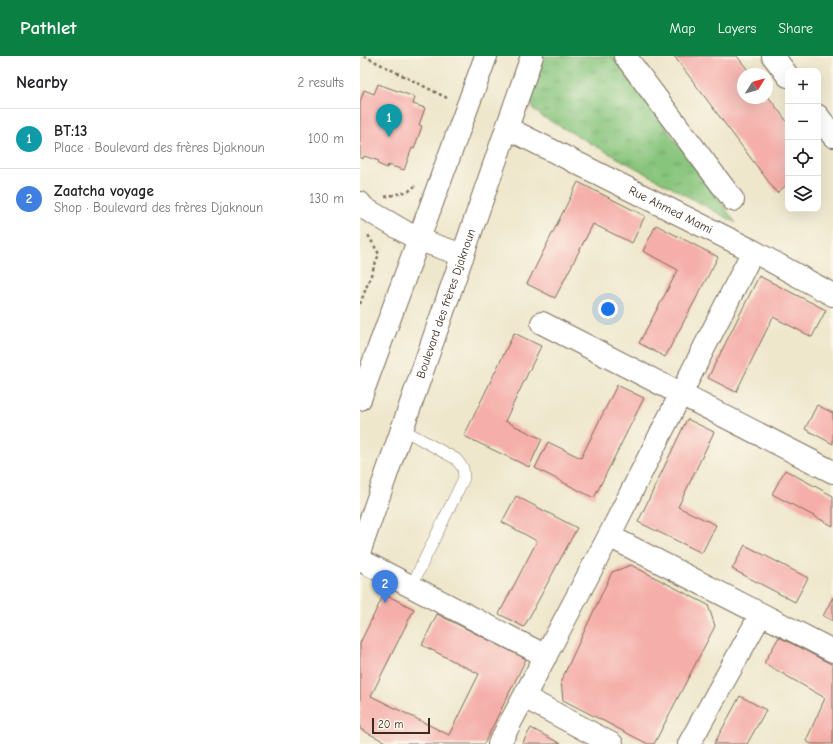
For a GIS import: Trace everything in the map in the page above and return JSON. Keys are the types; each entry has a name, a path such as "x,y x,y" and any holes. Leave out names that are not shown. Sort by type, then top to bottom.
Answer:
{"street":[{"path":"360,399 486,56"},
{"name":"Boulevard des frères Djaknoun","path":"360,550 532,56"},
{"path":"625,56 733,200"},
{"path":"773,56 785,72"},
{"path":"821,120 833,136"},
{"name":"Rue Ahmed Mami","path":"507,128 754,251 833,295"},
{"path":"362,206 419,240 462,255"},
{"path":"500,744 609,536 754,251"},
{"path":"542,324 833,472"},
{"path":"609,536 833,651"},
{"path":"360,560 546,656"},
{"path":"689,744 761,614"},
{"path":"524,697 612,744"}],"lane":[{"path":"402,429 456,459 463,468 464,478 411,587"}],"path":[{"path":"364,56 467,108"},
{"path":"362,206 385,197 409,191 420,182"},
{"path":"360,304 379,254 368,234"}],"green space":[{"path":"543,56 613,56 736,223 543,117 535,111 529,99"}],"building":[{"path":"674,56 737,56 746,68 737,68 737,104 773,103 785,119 785,186 777,193"},
{"path":"378,84 415,97 413,104 425,108 419,125 422,126 414,149 412,148 404,170 388,165 387,168 378,164 379,161 364,156 363,159 360,158 360,102 364,90 374,94"},
{"path":"578,182 645,216 632,243 593,224 555,298 527,284"},
{"path":"656,225 718,257 665,357 639,343 678,270 643,251"},
{"path":"759,276 826,310 812,337 773,317 736,392 708,378"},
{"path":"514,333 541,346 505,421 542,439 529,467 464,436"},
{"path":"617,385 644,398 594,498 535,468 548,442 581,458"},
{"path":"817,405 833,413 833,444 805,429"},
{"path":"687,419 714,432 678,507 716,525 702,553 638,522"},
{"path":"785,470 833,496 833,526 772,494"},
{"path":"516,496 577,528 524,627 499,614 537,541 502,522"},
{"path":"745,545 808,578 795,602 732,569"},
{"path":"631,565 708,605 715,626 654,744 648,744 563,700 561,681 612,572"},
{"path":"384,594 414,609 371,696 449,735 479,674 422,645 437,614 526,659 484,744 389,744 360,729 360,643"},
{"path":"833,597 833,621 823,616"},
{"path":"779,637 833,665 833,744 811,744 806,741 825,698 764,663"},
{"path":"740,696 766,710 747,744 714,744"},
{"path":"531,728 561,744 522,744"}],"place":[{"name":"BT:13","path":"389,137"},
{"name":"Zaatcha voyage","path":"385,603"}]}
